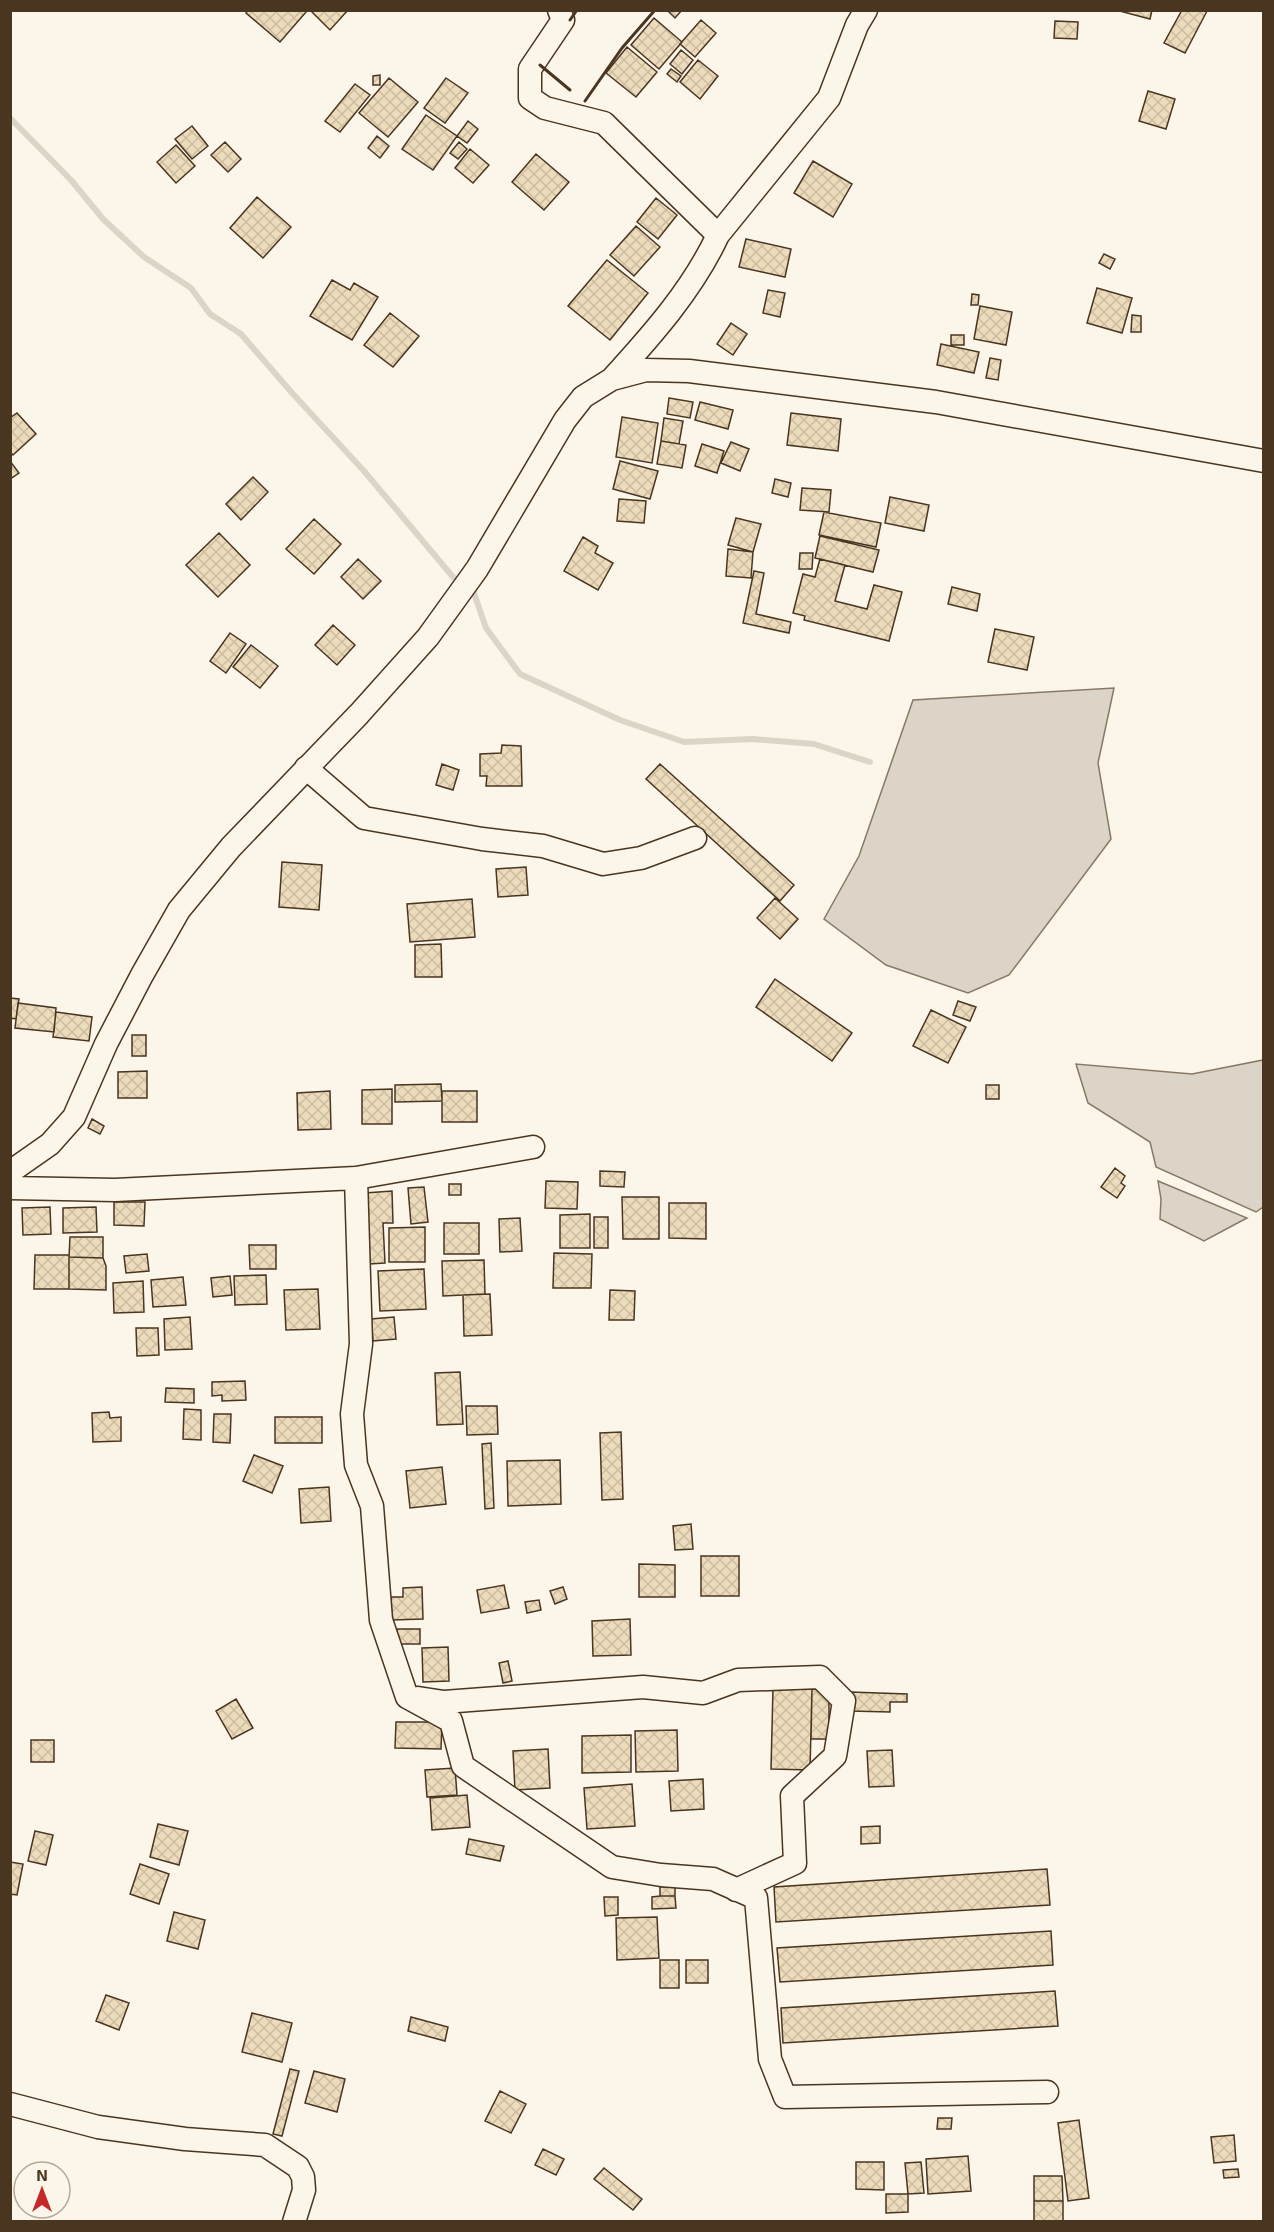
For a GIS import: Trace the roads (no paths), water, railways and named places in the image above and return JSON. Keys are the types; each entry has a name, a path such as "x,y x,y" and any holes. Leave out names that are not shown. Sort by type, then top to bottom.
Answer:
{"street":[{"path":"560,10 563,20 530,69 530,98 545,108 604,123 718,235"},
{"path":"10,1172 50,1144 74,1117 106,1044 141,975 179,910 231,847 399,670 460,595 566,420 583,397 612,379 661,325 711,252 718,235 829,98 856,25 866,10"},
{"path":"612,379 646,370 689,371 924,400 1263,461"},
{"path":"306,768 364,818 482,839 543,846 603,864 641,858 695,838"},
{"path":"10,1188 115,1190 356,1178 533,1147"},
{"path":"356,1178 361,1344 351,1414 356,1466 372,1506 381,1620 407,1696 451,1721 463,1766 612,1867 661,1875 713,1879 756,1898 770,2059 785,2097 1047,2092"},
{"path":"407,1696 444,1702 643,1687 703,1693 738,1680 820,1677 844,1701 835,1756 792,1796 795,1863 736,1890"},
{"path":"10,2104 98,2127 185,2139 265,2145 298,2167 303,2177 304,2190 294,2222"}],"waterway":[{"path":"10,118 71,180 103,219 144,257 191,288 210,314 241,334 364,471 453,577 461,583"},
{"path":"469,589 474,593 486,628 520,674 620,720 684,742 753,739 814,744 870,762"}]}
